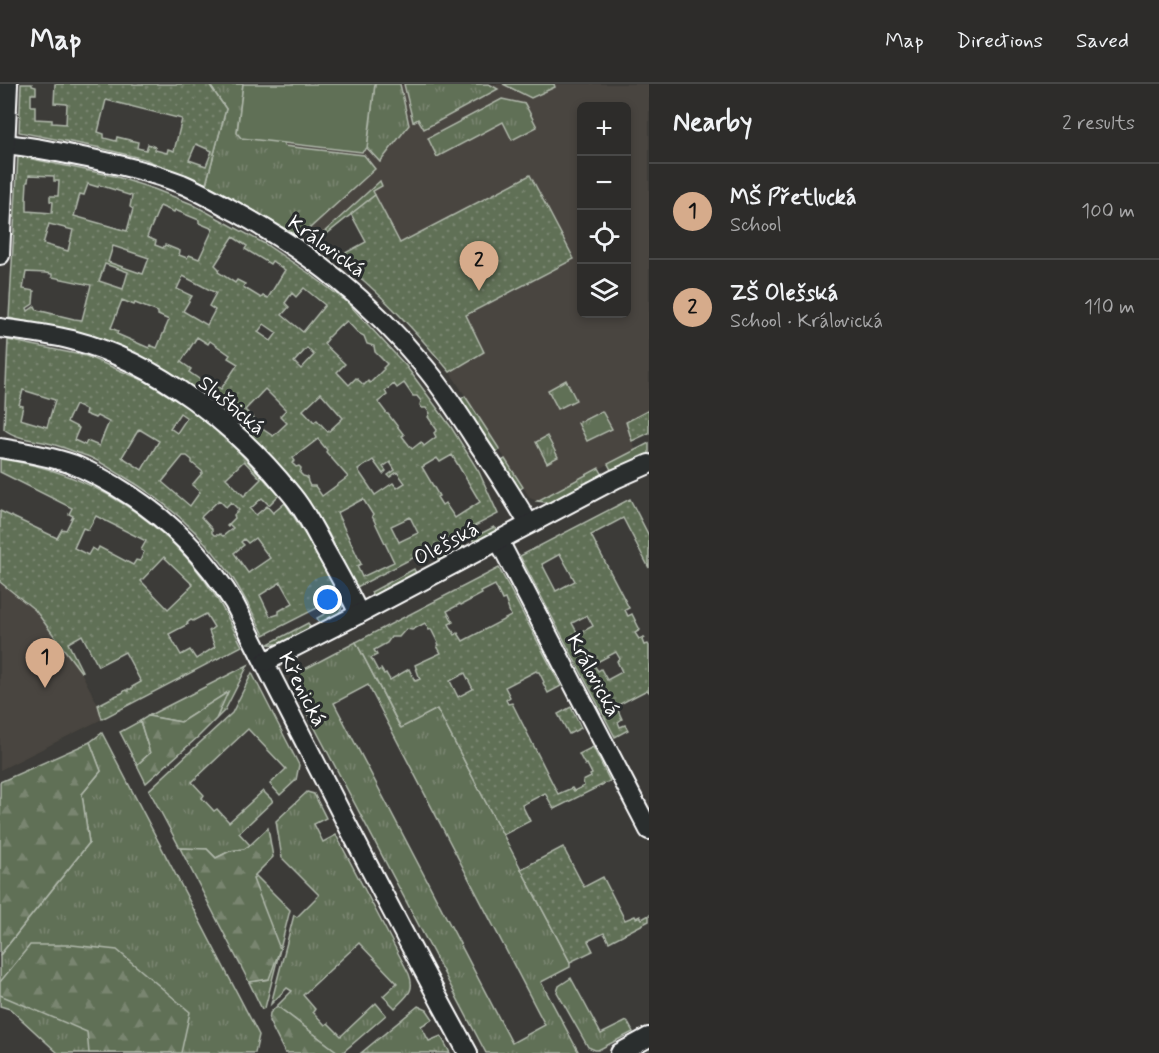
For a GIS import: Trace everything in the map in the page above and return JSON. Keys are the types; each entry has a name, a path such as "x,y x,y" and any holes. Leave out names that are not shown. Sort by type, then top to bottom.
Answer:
{"street":[{"path":"0,255 3,144 9,84"},
{"name":"Královická","path":"3,144 121,165 183,185 253,221 329,272 364,302 424,366 465,423 529,524"},
{"name":"Sluštická","path":"0,328 72,340 101,350 155,375 207,409 255,453 293,495 308,518 359,614"},
{"name":"Křenická","path":"0,448 72,464 131,495 182,536 220,580 468,1053"},
{"name":"Olešská","path":"265,662 615,479 647,470"},
{"name":"Královická","path":"499,541 649,830"},
{"path":"620,1053 649,1037"}],"shaded area":[{"path":"209,84 649,84 649,433 632,441 636,450 537,501 530,498 450,372 385,299 336,258 366,242 352,215 313,245 206,184 226,109"},
{"path":"0,582 35,610 81,672 98,705 102,719 0,770"}],"green space":[{"path":"21,84 32,84 36,87 36,94 31,94 31,106 35,106 35,119 52,120 52,123 66,124 67,104 54,103 55,84 209,84 226,109 206,184 144,159 19,132","holes":["106,100 182,119 174,151 168,149 167,153 155,150 155,147 148,144 146,150 137,148 138,142 117,137 116,141 104,138 104,134 98,132","196,144 212,151 206,166 189,160"]},
{"path":"209,84 243,84 237,132 284,142 284,146 364,155 375,169 300,237 206,184 226,109"},
{"path":"243,84 375,84 367,148 362,152 241,138 237,133"},
{"path":"375,84 400,84 409,125 380,162 367,148"},
{"path":"404,84 489,84 498,89 424,129 418,119 413,122"},
{"path":"503,84 554,84 555,87 531,98"},
{"path":"502,99 525,104 537,127 512,140 503,122 437,157 428,138"},
{"path":"18,156 114,176 192,204 265,244 347,302 406,366 451,427 479,472 498,514 355,588 329,534 317,515 296,486 247,435 52,327 9,318","holes":["29,175 54,176 54,181 59,181 58,196 50,196 50,201 53,202 52,213 27,211","88,184 98,187 99,185 132,196 130,207 133,209 127,231 74,216 80,194 84,195","160,206 199,220 199,223 213,229 199,259 189,255 187,258 179,255 180,251 165,245 163,248 155,245 156,241 147,237","49,224 73,230 68,251 43,244","233,237 247,246 245,249 270,264 272,261 285,270 268,298 263,296 261,298 243,287 245,284 237,280 235,283 218,272 219,269 215,265","113,246 149,258 143,274 108,262","105,264 128,272 123,289 99,281","26,272 52,274 52,277 91,285 82,320 37,310 35,306 28,311 27,308 33,304 34,291 23,289","183,276 216,293 209,306 215,310 207,325 183,311 192,296 177,289","304,288 325,305 303,332 282,315 289,307 285,303 292,293 296,297","122,300 158,312 158,315 169,320 157,348 150,345 149,348 117,334 118,331 111,328","347,321 364,336 367,344 374,346 375,352 387,364 370,383 368,381 364,385 356,378 349,385 337,372 345,364 324,344 327,338","264,324 277,333 271,341 258,332","197,337 208,344 210,341 230,355 228,358 238,364 221,389 211,382 208,385 189,372 191,369 181,362","307,348 314,355 301,369 294,362","404,383 413,396 417,396 421,401 422,408 426,408 430,413 428,417 437,430 434,433 436,437 424,446 421,442 412,449 378,402 387,395 385,391 394,384 397,388","265,389 286,410 280,416 287,423 273,436 258,426 259,424 245,410","321,393 343,418 328,432 303,410","318,439 348,477 322,496 315,486 310,486 307,477 300,473 301,468 292,463 295,461 293,458","452,455 480,502 455,518 445,503 442,505 422,467 437,458 440,462","373,460 383,474 386,471 383,467 390,462 395,470 388,475 390,477 397,472 405,483 397,488 393,483 375,495 358,470","363,499 373,515 394,562 362,577 357,566 361,564 337,513","410,517 418,533 399,542 391,526"]},
{"path":"530,175 574,259 466,315 484,352 450,372 382,298 336,258 366,242 351,214 375,195 400,243"},
{"path":"380,181 382,186 373,191 375,195 313,245 311,244"},
{"path":"8,340 86,356 145,381 194,411 239,452 279,495 269,505 262,498 250,509 256,515 267,506 273,513 285,503 320,558 339,597 264,635 228,571 206,543 167,506 138,485 92,458 56,445 20,437 4,429","holes":["23,390 55,400 47,427 20,419 23,406 19,405","75,405 86,410 85,414 95,418 97,416 109,422 99,446 87,441 85,445 74,440 79,428 67,422","180,413 187,418 177,433 170,428","139,429 159,441 142,470 122,457","183,456 187,456 203,472 192,485 200,492 190,506 162,482","244,461 261,479 244,496 226,478","219,500 226,507 231,502 239,510 227,526 230,525 233,528 223,536 214,535 212,529 201,517","255,538 270,558 248,573 234,553 244,545 241,542 244,539 248,543","281,582 293,603 270,616 260,595"]},
{"path":"566,380 576,400 558,409 548,390"},
{"path":"465,396 500,450 494,453 459,401"},
{"path":"649,410 649,433 632,441 626,422"},
{"path":"602,411 612,429 587,441 578,423"},
{"path":"547,436 558,457 547,463 536,442"},
{"path":"649,443 649,455 613,473 608,464"},
{"path":"0,459 32,465 63,474 122,503 173,543 195,567 218,600 242,646 102,719 98,705 132,689 141,682 125,652 98,666 82,635 68,643 81,672 35,610 0,582 0,511 57,538 62,529 66,530 73,516 69,514 72,508 0,472","holes":["96,516 146,541 141,550 144,552 140,561 136,560 133,565 99,547 97,551 92,548 88,555 74,548 83,528 88,530","164,557 193,585 168,609 141,581","206,614 214,627 209,631 215,647 196,659 190,650 181,655 169,634 191,620"]},
{"path":"505,459 523,487 519,490 500,462"},
{"path":"599,468 604,477 553,503 537,501"},
{"path":"630,499 649,536 649,568 623,518 591,535 629,608 625,610 628,616 632,614 640,630 635,633 639,639 644,637 642,640 644,645 649,646 649,692 647,690 616,706 622,719 618,722 620,727 625,725 628,730 615,737 520,556","holes":["560,554 575,581 556,591 542,564","587,615 593,626 578,634 572,623","616,652 620,659 617,661 622,672 607,680 601,669 598,671 593,664"]},
{"path":"494,527 499,531 475,545 472,538"},
{"path":"461,544 465,550 440,563 437,557"},
{"path":"499,568 561,686 548,693 539,672 536,671 505,687 510,697 506,700 508,704 512,703 558,794 572,788 574,791 584,786 583,781 591,777 592,774 587,764 585,765 579,754 593,747 610,781 554,809 545,793 522,805 530,821 503,835 437,709 401,728 356,642","holes":["495,585 502,600 505,599 511,616 463,641 458,633 455,635 449,624 453,622 447,611","425,623 429,630 431,629 441,653 415,665 420,679 415,681 409,669 390,680 381,669 378,671 371,658 377,655 374,650 387,643 391,637 399,637 406,629 412,630","465,673 473,689 458,697 450,681"]},
{"path":"414,569 417,575 374,598 371,592"},
{"path":"343,604 335,617 321,625 317,618"},
{"path":"308,623 312,630 285,642 268,644"},
{"path":"356,642 400,727 437,709 570,962 570,967 541,982 579,1053 486,1053 297,694 296,680 305,669","holes":["368,685 545,1025 512,1043 334,703"]},
{"path":"248,665 225,710 216,719 227,693 181,722 148,716"},
{"path":"252,673 299,765 296,780 280,795 270,784 286,769 248,729 192,782 214,811 217,809 229,822 263,791 273,801 239,833 250,845 216,858 207,849 180,848 149,790 232,713"},
{"path":"228,692 216,719 146,783 137,765 150,753 140,721 148,716 181,722"},
{"path":"571,707 581,728 569,734 558,714"},
{"path":"140,721 150,753 137,765 120,732"},
{"path":"102,733 259,1035 255,1053 58,1053 10,1009 0,1006 0,955 89,843 82,794 101,771 90,742"},
{"path":"90,742 101,771 82,794 89,843 0,955 0,782"},
{"path":"307,792 314,794 326,818 314,824 323,842 336,835 411,980 411,990 395,1008 383,996 397,983 359,943 303,995 315,1009 313,1012 325,1025 328,1023 341,1036 376,1003 386,1015 342,1053 277,1006 292,991 287,988 271,1004 294,915 297,917 319,895 282,858 276,821"},
{"path":"268,828 273,857 253,879 280,949 269,979 249,982 180,848 207,849 216,858 230,851 244,849"},
{"path":"563,847 584,887 603,877 625,920 635,916 636,918 640,916 642,919 649,915 649,921 609,942 604,933 588,941 593,951 570,962 521,869"},
{"path":"255,875 290,910 265,1008 262,1009 249,982 269,979 253,879"},
{"path":"30,945 72,945 117,950 190,1012 181,1053 89,1053 87,1032 0,995 0,982"},
{"path":"571,978 601,1034 627,1021 633,1032 598,1050 588,1047 557,992 559,986"},
{"path":"277,1006 339,1053 285,1053 269,1021 270,1013"},
{"path":"418,1006 427,1010 433,1019 421,1026 429,1041 441,1036 450,1053 361,1053"}],"place":[{"name":"ZŠ Olešská","path":"479,291"},
{"name":"MŠ Přetlucká","path":"45,688"}]}
